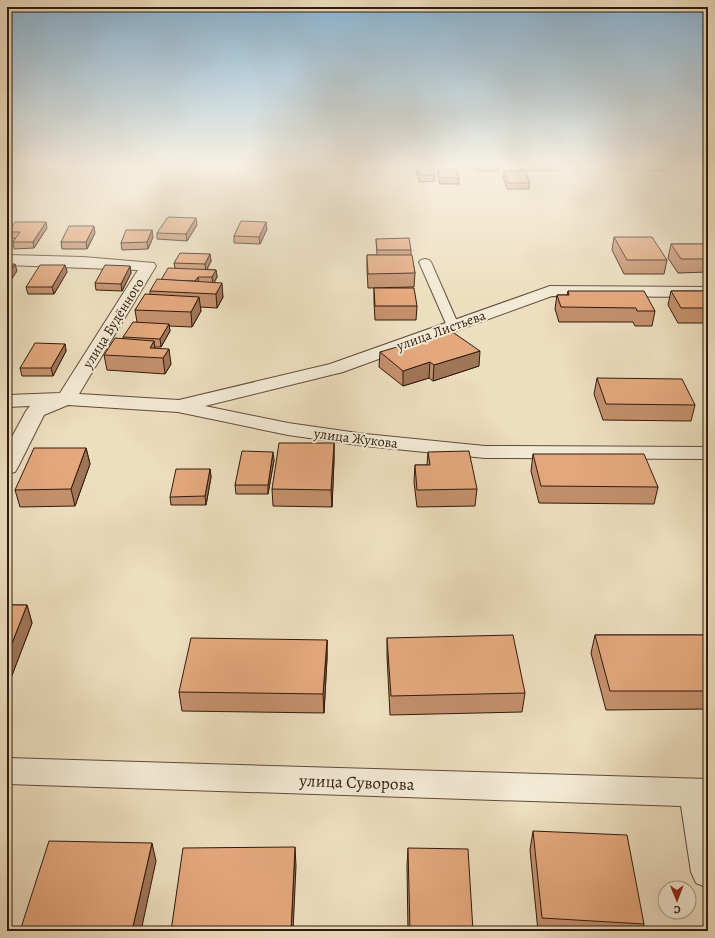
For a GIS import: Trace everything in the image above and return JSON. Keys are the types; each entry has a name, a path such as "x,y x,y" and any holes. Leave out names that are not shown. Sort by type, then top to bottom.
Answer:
{"street":[{"name":"улица Будённого","path":"7,260 83,262 148,266 66,399"},
{"name":"улица Листьева","path":"178,406 336,368 550,291 708,292"},
{"name":"улица Жукова","path":"7,401 66,399 178,406 288,429 365,440 486,452 708,454"},
{"path":"7,467 36,411 66,399"},
{"name":"улица Суворова","path":"7,771 701,793"},
{"path":"701,793 708,872"}],"lane":[{"path":"425,262 453,326"}],"building":[{"path":"168,217 196,218 186,234 157,233"},
{"path":"241,221 266,222 259,237 234,236"},
{"path":"15,222 46,222 33,242 13,242 20,232 8,232"},
{"path":"69,226 94,226 86,242 61,242"},
{"path":"126,230 152,230 147,242 121,243"},
{"path":"614,237 652,237 667,260 627,260"},
{"path":"409,238 411,250 377,250 376,239"},
{"path":"671,244 708,244 708,259 681,259"},
{"path":"180,253 210,254 205,264 174,263"},
{"path":"367,255 412,255 415,273 368,274"},
{"path":"7,264 15,264 7,276"},
{"path":"40,265 65,265 52,287 26,287"},
{"path":"105,265 130,266 121,284 95,283"},
{"path":"168,268 216,270 212,277 198,277 195,281 161,280"},
{"path":"157,279 222,283 216,294 150,291"},
{"path":"374,288 414,288 417,306 375,306"},
{"path":"568,291 644,291 655,311 637,311 636,308 561,307 557,295 569,295"},
{"path":"671,291 708,291 708,308 681,308"},
{"path":"145,294 199,297 191,312 135,310"},
{"path":"133,322 169,324 160,339 123,337"},
{"path":"451,331 480,351 434,365 430,362 403,371 380,352"},
{"path":"115,338 154,341 150,348 169,349 163,358 104,355"},
{"path":"35,343 65,344 51,368 20,368"},
{"path":"597,378 682,379 695,405 606,404"},
{"path":"279,443 334,443 331,490 272,489"},
{"path":"34,448 86,448 71,489 15,490"},
{"path":"242,451 273,452 268,485 235,485"},
{"path":"469,451 477,489 417,490 415,465 430,465 428,452"},
{"path":"533,454 644,454 658,487 541,486"},
{"path":"176,469 210,469 205,496 170,497"},
{"path":"7,605 27,605 7,656"},
{"path":"513,635 525,693 391,696 387,638"},
{"path":"595,635 708,635 708,691 610,691"},
{"path":"191,638 327,640 323,694 179,692"},
{"path":"533,831 627,835 644,924 542,918"},
{"path":"49,841 152,843 132,931 20,931"},
{"path":"295,847 291,931 171,931 183,848"},
{"path":"408,848 468,849 473,931 410,931"}]}
